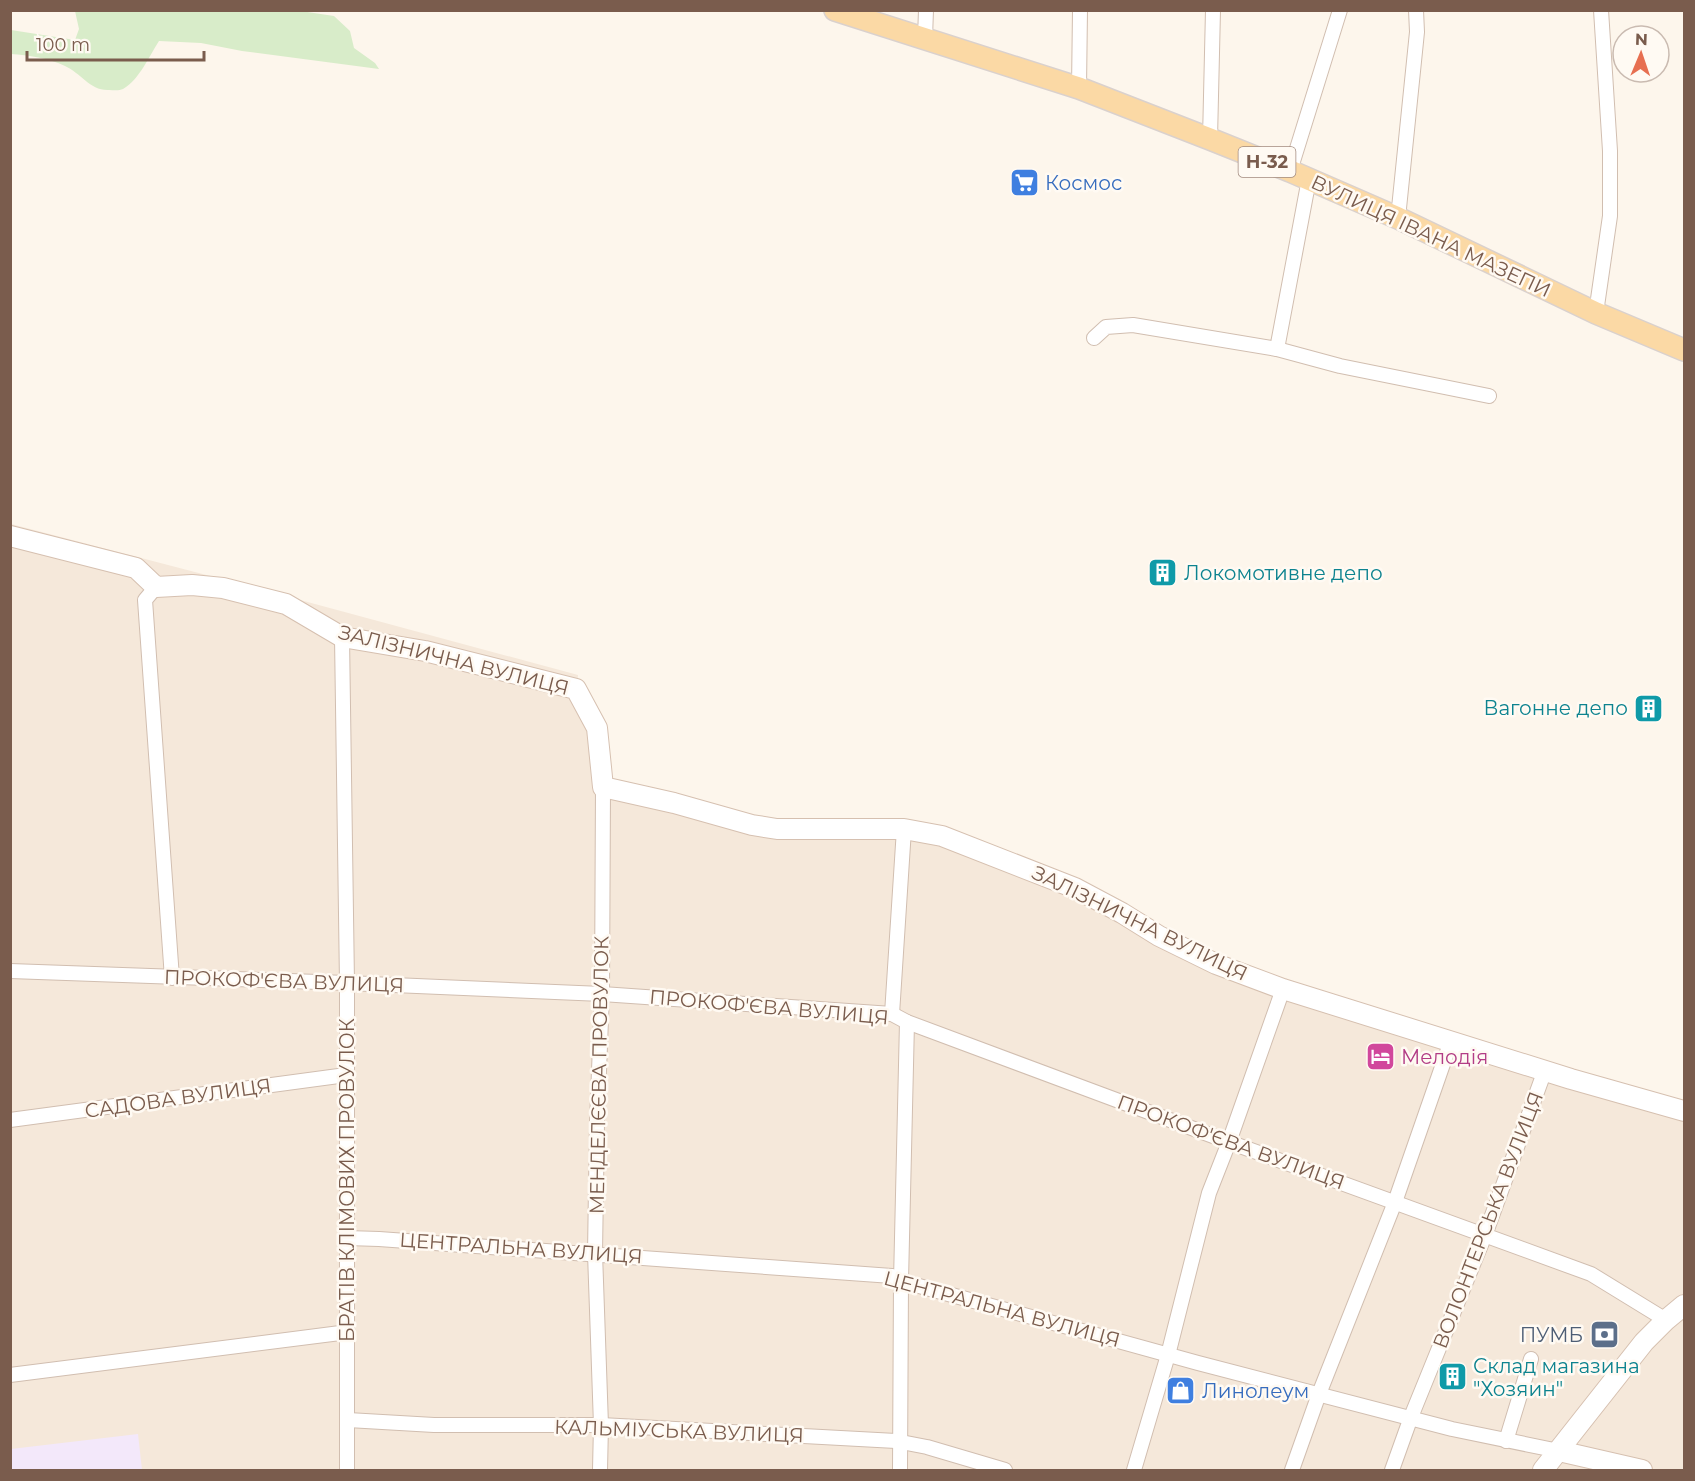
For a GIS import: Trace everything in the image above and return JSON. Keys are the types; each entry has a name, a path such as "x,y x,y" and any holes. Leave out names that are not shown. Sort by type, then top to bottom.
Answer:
{"main road":[{"name":"ВУЛИЦЯ ІВАНА МАЗЕПИ","path":"835,10 1079,88 1300,175 1398,218 1596,313 1684,350"}],"street":[{"path":"925,38 926,10"},
{"path":"1079,88 1080,10"},
{"path":"1210,139 1213,10"},
{"path":"1277,349 1300,175 1340,10"},
{"path":"1398,218 1417,32 1416,10"},
{"path":"1596,313 1610,216 1610,151 1601,10"},
{"path":"1094,338 1106,327 1133,325 1277,349 1340,366 1489,396"},
{"path":"10,536 136,568 156,587 145,600 172,978"},
{"name":"ЗАЛІЗНИЧНА ВУЛИЦЯ","path":"156,587 192,585 223,588 286,604 342,637 425,651 576,689 597,728 603,787 674,803 752,825 777,829 904,829 942,836 1075,888 1159,936 1216,964 1283,989 1684,1111"},
{"name":"БРАТІВ КЛІМОВИХ ПРОВУЛОК","path":"342,637 347,983 347,1470"},
{"name":"МЕНДЕЛЄЄВА ПРОВУЛОК","path":"600,1470 601,1425 596,1253 597,1122 602,994 603,787"},
{"path":"892,1014 904,829"},
{"name":"ПРОКОФ'ЄВА ВУЛИЦЯ","path":"10,971 602,994 892,1014 907,1022 1591,1274 1675,1322"},
{"path":"1134,1470 1168,1354 1209,1193 1230,1142 1283,989"},
{"path":"900,1470 901,1281 907,1022"},
{"path":"1292,1470 1319,1394 1395,1202 1451,1041"},
{"name":"ВОЛОНТЕРСЬКА ВУЛИЦЯ","path":"1392,1470 1411,1417 1485,1235 1545,1070"},
{"name":"САДОВА ВУЛИЦЯ","path":"10,1120 346,1075"},
{"name":"ЦЕНТРАЛЬНА ВУЛИЦЯ","path":"347,1238 596,1253 892,1276 901,1281 1319,1394 1506,1441 1642,1470"},
{"path":"1543,1470 1644,1342 1675,1322 1684,1305"},
{"path":"10,1375 348,1332"},
{"path":"1506,1441 1531,1359"},
{"name":"КАЛЬМІУСЬКА ВУЛИЦЯ","path":"348,1420 434,1425 601,1425 900,1442 927,1447 1005,1470"}],"shaded area":[{"path":"11,524 578,675 577,689 603,787 752,825 942,836 1216,964 1684,1110 1684,1470 11,1470"},
{"path":"138,1434 142,1470 11,1470 11,1449"}],"green space":[{"path":"294,10 334,16 350,31 354,48 375,63 379,69 242,51 201,43 159,41 144,67 129,85 120,90 102,90 59,63 11,54 11,30 75,40 79,29 75,11"}],"place":[{"name":"Космос","path":"1024,183"},
{"name":"Локомотивне депо","path":"1163,573"},
{"name":"Вагонне депо","path":"1649,708"},
{"name":"Мелодія","path":"1380,1057"},
{"name":"ПУМБ","path":"1604,1335"},
{"name":"Склад магазина \"Хозяин\"","path":"1452,1377"},
{"name":"Линолеум","path":"1181,1391"}]}
